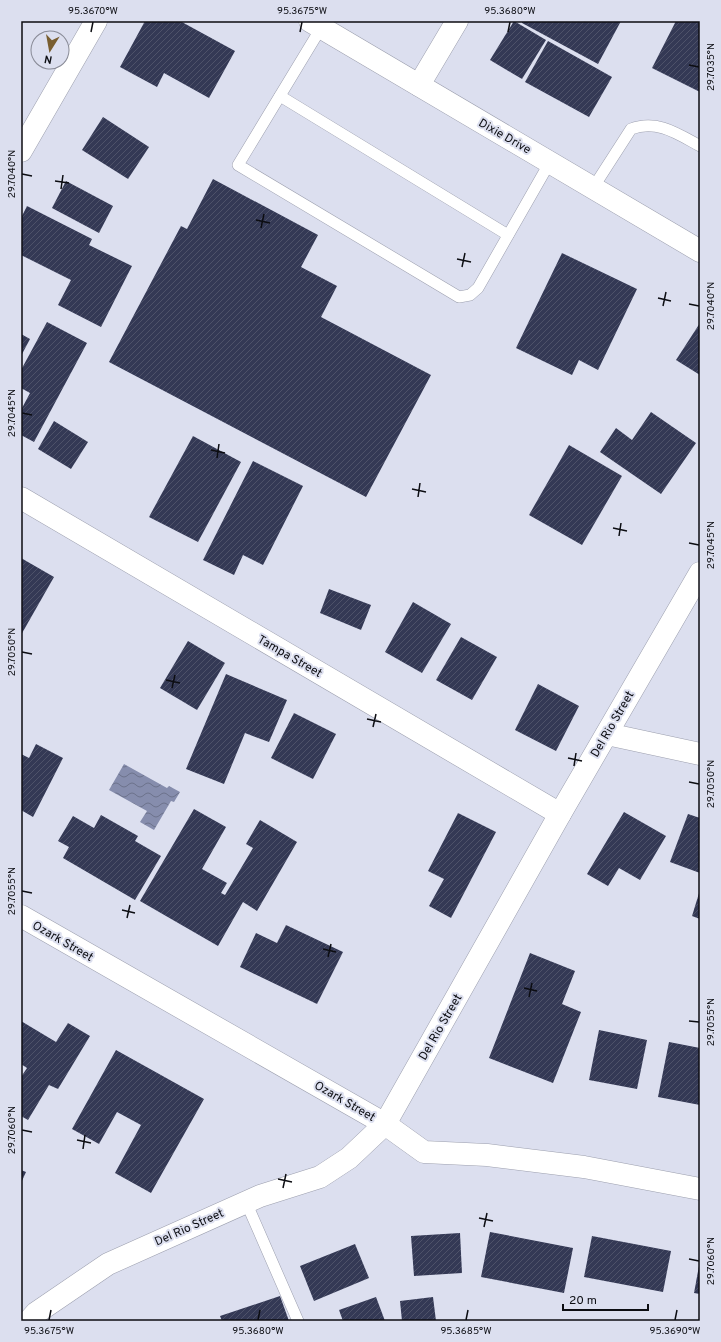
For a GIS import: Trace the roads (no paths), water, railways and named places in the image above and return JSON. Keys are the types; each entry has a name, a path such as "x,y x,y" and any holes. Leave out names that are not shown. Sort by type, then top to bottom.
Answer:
{"street":[{"path":"21,151 96,21"},
{"path":"419,85 457,21"},
{"name":"Dixie Drive","path":"315,24 700,251"},
{"name":"Tampa Street","path":"21,498 560,814"},
{"name":"Del Rio Street","path":"29,1321 36,1314 108,1264 246,1202 320,1176 349,1158 385,1124 560,814 700,573"},
{"path":"607,734 700,754"},
{"name":"Ozark Street","path":"21,916 385,1124 424,1152 487,1155 584,1167 700,1189"}],"lane":[{"path":"315,24 280,96 238,165 459,296 470,295 478,288 550,162"},
{"path":"280,96 508,235"},
{"path":"593,188 631,129 640,126 667,128 700,146"},
{"path":"246,1202 298,1321"}],"water":[{"path":"124,764 167,788 169,786 180,792 174,802 171,801 154,830 140,822 147,811 109,790"}]}
